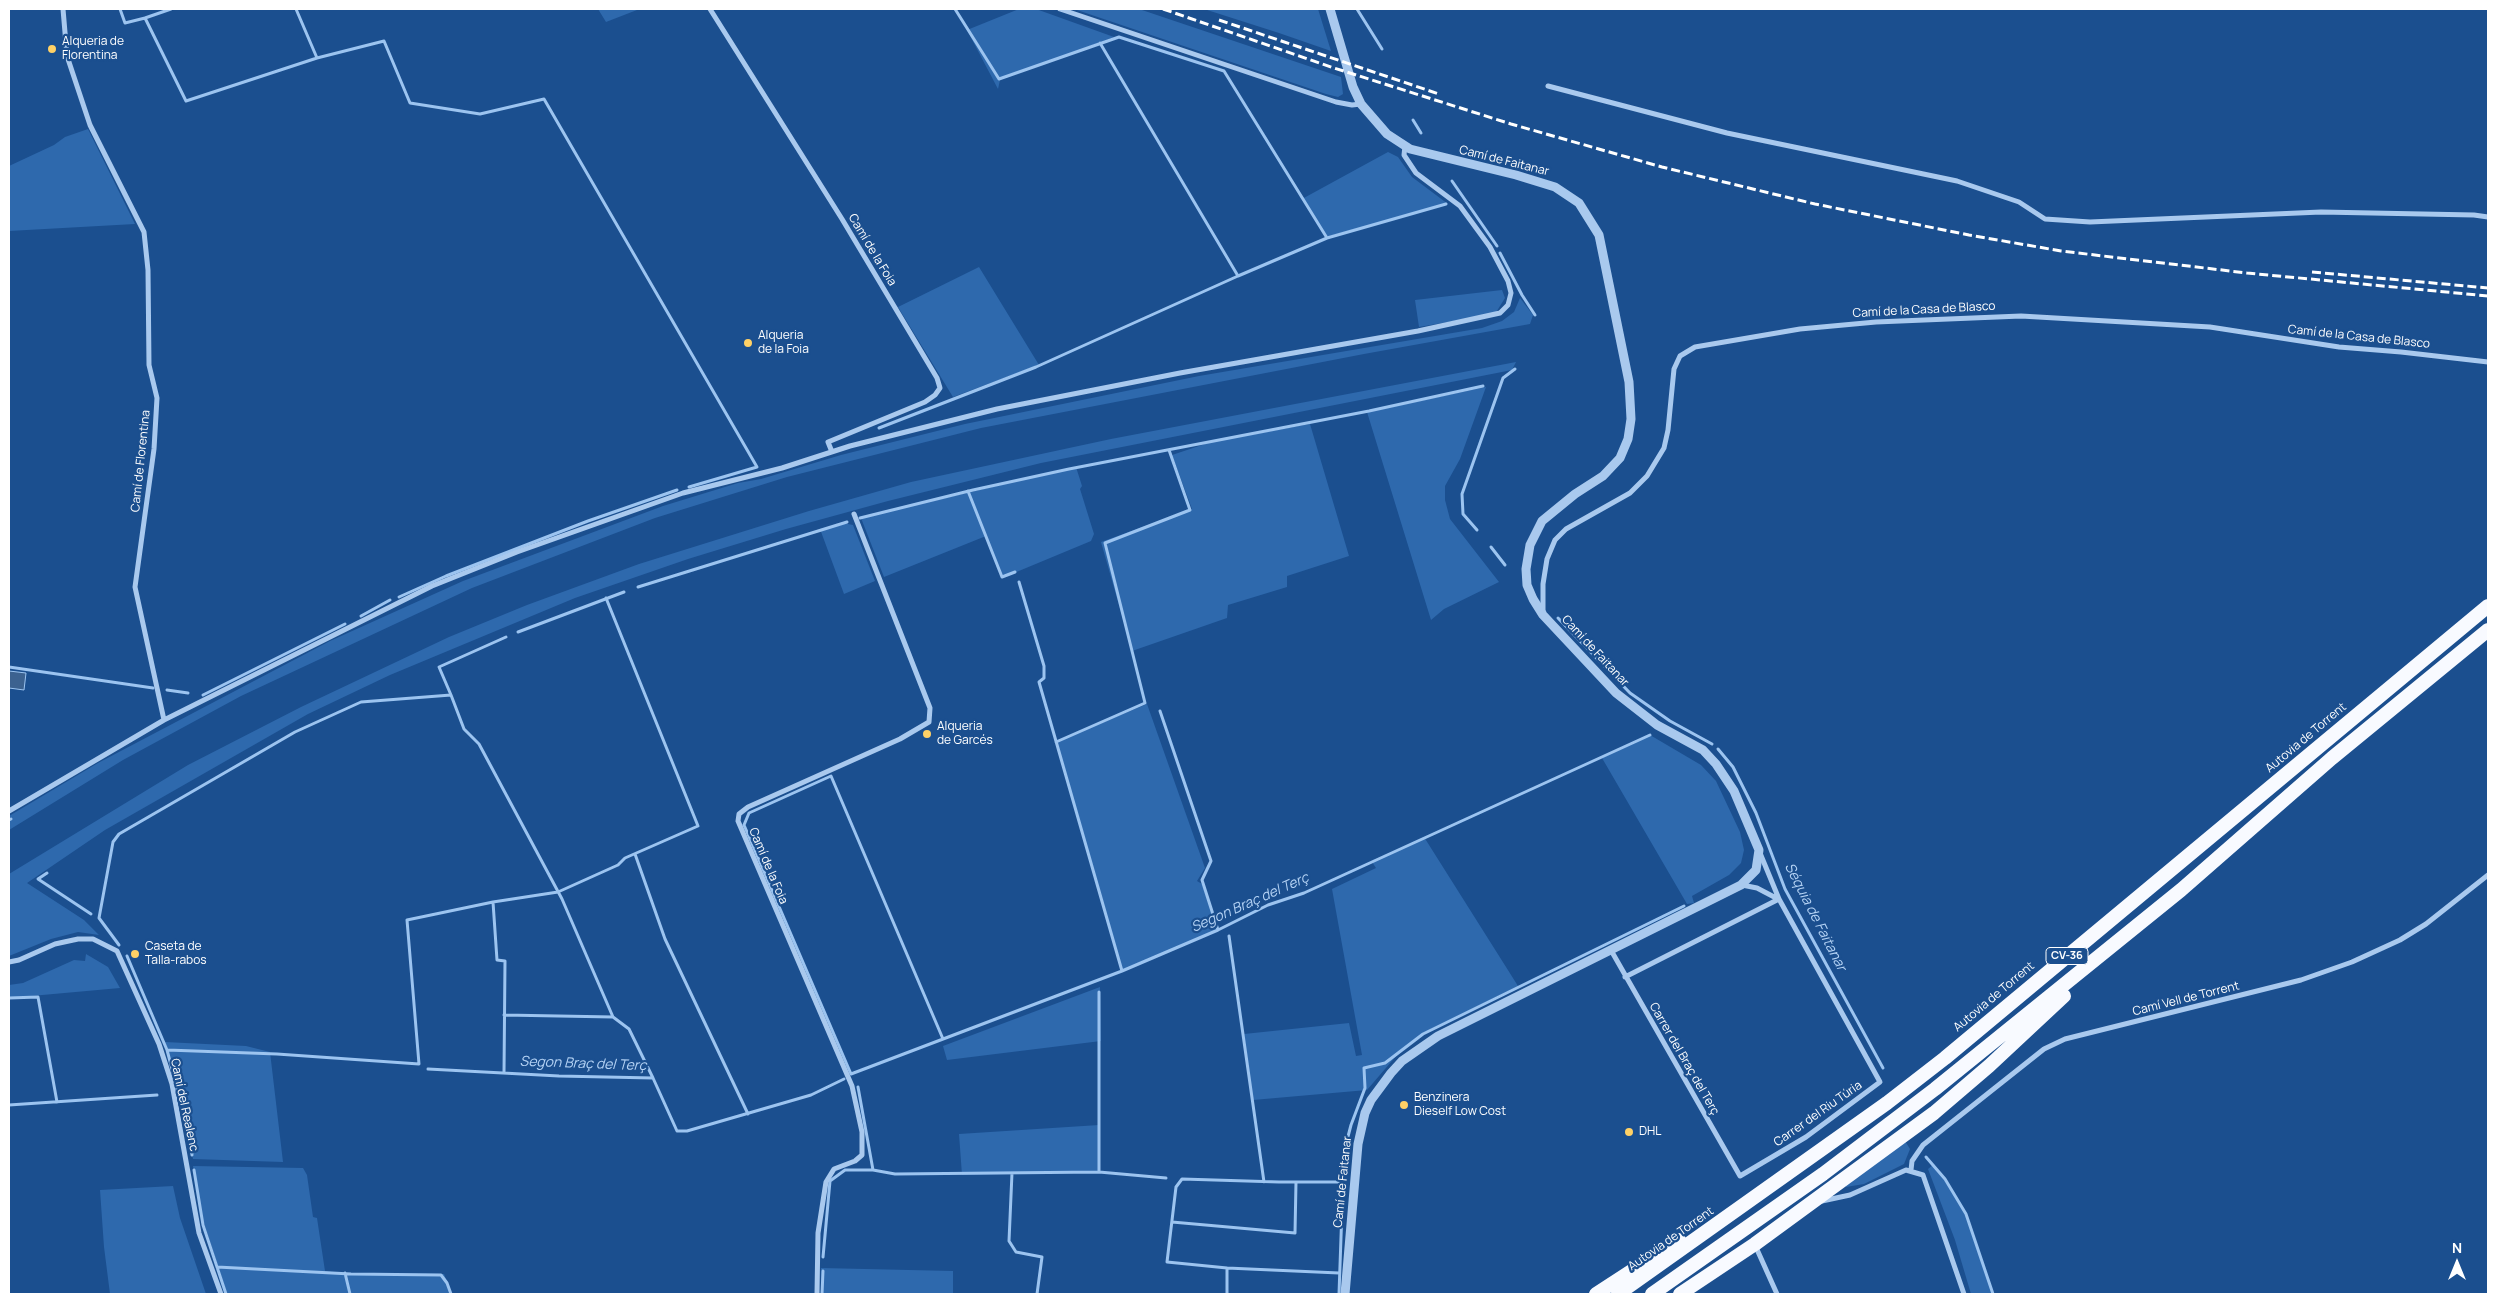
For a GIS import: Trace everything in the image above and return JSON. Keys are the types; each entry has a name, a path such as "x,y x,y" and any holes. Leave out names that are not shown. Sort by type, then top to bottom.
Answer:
{"highway":[{"name":"Autovia de Torrent","path":"1618,1294 1799,1166 1945,1058 2488,606"},
{"name":"CV-36","path":"1652,1294 1823,1174 1920,1100 2181,890 2332,758 2488,630"},
{"path":"1681,1294 1755,1244 1934,1113 1989,1066 2181,890"},
{"path":"1596,1294 1799,1166"}],"street":[{"name":"Camí de Florentina","path":"63,9 67,56 90,125 144,232 148,270 149,365 157,398 154,448 135,587 164,720"},
{"name":"Camí de la Foia","path":"710,9 842,219 937,378 940,388 935,395 925,402 828,442 832,452"},
{"path":"1060,9 1336,102 1352,105 1361,104"},
{"name":"Camí de Faitanar","path":"1330,9 1353,87 1361,104 1387,134 1405,146 1434,156 1516,175 1555,187 1579,203 1599,235 1608,271 1629,382 1631,419 1628,439 1620,458 1603,476 1575,494 1542,521 1530,545 1526,569 1527,585 1533,600 1543,615 1616,693 1657,725 1704,750 1734,791 1758,850 1756,870 1741,885 1612,952 1438,1036 1402,1061 1388,1076 1365,1113 1358,1144 1345,1294"},
{"path":"1548,86 1727,133 1957,181 2019,202 2045,219 2090,222 2321,212 2474,215 2488,217"},
{"path":"9,810 164,720 432,586 517,552 683,493 998,409 1180,372 1418,331 1500,313 1508,305 1511,293 1508,281 1490,247 1460,206 1416,173 1404,155 1405,146"},
{"name":"Camí de la Casa de Blasco","path":"1543,615 1543,584 1547,559 1555,540 1566,529 1630,493 1647,476 1664,448 1668,430 1674,369 1680,356 1695,347 1800,329 1876,322 2021,316 2210,327 2339,347 2488,362"},
{"name":"Camí de la Foia","path":"817,1294 818,1232 826,1182 834,1169 855,1161 862,1155 862,1132 852,1086 738,821 739,814 748,807 900,739 929,722 930,708 854,514"},
{"path":"1758,850 1779,899"},
{"name":"Camí Vell de Torrent","path":"1912,1170 1912,1161 1924,1145 2044,1049 2065,1039 2301,980 2352,962 2400,940 2426,924 2488,875"},
{"path":"1741,885 1757,888 1779,899"},
{"path":"1625,977 1779,899"},
{"name":"Carrer del Riu Túria","path":"1740,1176 1806,1137 1880,1082 1779,899"},
{"name":"Camí del Realenc","path":"9,962 55,944 78,939 94,939 117,951 151,1024 172,1084 199,1233 221,1294"},
{"name":"Carrer del Braç del Terç","path":"1612,952 1740,1176"},
{"path":"1810,1202 1850,1195 1906,1170 1912,1170 1923,1175 1964,1294"},
{"path":"1755,1244 1777,1294"}],"shaded area":[{"path":"598,9 636,9 637,10 606,22"},
{"path":"1019,9 1036,9 1114,37 1000,80 998,89 967,30"},
{"path":"1074,9 1139,9 1341,77 1343,94 1338,97 1326,94"},
{"path":"1204,9 1318,9 1331,51 1279,33"},
{"path":"88,129 135,224 9,231 9,166 54,145 65,137"},
{"path":"1388,152 1398,157 1412,177 1448,204 1326,237 1302,199"},
{"path":"979,267 1039,365 953,397 898,307"},
{"path":"1502,290 1505,298 1495,314 1419,327 1415,300"},
{"path":"1520,298 1533,315 1530,324 981,428 787,477 655,518 472,588 241,696 123,760 9,830 9,816 98,763 330,641 463,581 663,506 841,455 965,424 1199,376 1482,328 1502,321 1514,312"},
{"path":"1516,362 1512,370 1041,463 888,501 786,529 688,559 575,598 390,675 308,714 105,830 27,883 84,920 99,935 78,932 51,939 9,956 9,874 188,765 301,707 449,637 527,605 639,564 809,511 911,482 1111,439"},
{"path":"1486,387 1460,459 1445,486 1445,500 1450,519 1499,582 1444,609 1431,620 1367,412"},
{"path":"1310,424 1349,556 1287,576 1287,587 1228,605 1227,618 1132,651 1101,542 1192,509 1172,455 1211,442"},
{"path":"1076,467 1082,486 1080,489 1094,534 1091,541 1002,578 986,536 884,577 861,518"},
{"path":"843,523 853,525 875,581 844,594 820,529"},
{"path":"9,671 26,673 24,690 9,688"},
{"path":"1147,704 1205,868 1197,881 1202,884 1218,930 1122,971 1056,742"},
{"path":"1650,735 1701,765 1716,781 1740,832 1744,850 1741,863 1729,875 1692,896 1694,903 1687,904 1602,758"},
{"path":"1424,837 1518,986 1431,1029 1403,1048 1367,1090 1253,1100 1244,1034 1349,1023 1356,1056 1362,1055 1332,889 1376,868 1372,862"},
{"path":"86,954 108,967 120,988 9,998 9,985 23,983 74,960 85,961"},
{"path":"1100,987 1101,1041 947,1060 943,1046"},
{"path":"165,1042 246,1046 270,1052 283,1162 193,1159 178,1089"},
{"path":"1099,1125 1098,1172 962,1175 959,1134"},
{"path":"1905,1141 1910,1149 1904,1164 1864,1184 1846,1187 1845,1184"},
{"path":"1934,1164 1966,1214 1993,1294 1971,1294 1955,1240 1928,1169"},
{"path":"193,1166 303,1168 307,1175 313,1217 317,1218 325,1271 342,1273 444,1274 452,1294 227,1294 201,1214"},
{"path":"173,1186 180,1218 206,1294 110,1294 100,1190"},
{"path":"821,1268 953,1271 953,1294 821,1294"}],"waterway":[{"path":"120,9 125,23 145,18 186,101 317,58 384,41 410,103 480,114 544,99 757,467 689,487"},
{"path":"145,18 171,9"},
{"path":"296,9 317,58"},
{"path":"955,9 999,79 1119,37 1224,71 1327,238 1446,204"},
{"name":"Séquia de Faitanar","path":"1357,9 1382,49"},
{"path":"1100,43 1238,276 1327,238"},
{"name":"Séquia de Faitanar","path":"1413,120 1421,133"},
{"name":"Séquia de Faitanar","path":"1452,181 1497,246"},
{"name":"Séquia de Faitanar","path":"1500,253 1535,315"},
{"path":"879,428 1036,367 1238,276"},
{"name":"Séquia de Faitanar","path":"1477,530 1463,514 1462,494 1503,378 1515,369"},
{"path":"860,518 1069,469 1369,411 1483,386"},
{"path":"1056,742 1145,703 1105,543 1190,510 1169,450"},
{"path":"399,597 446,576 588,521 677,490"},
{"path":"968,491 1002,577 1015,572"},
{"path":"638,587 847,522"},
{"name":"Séquia de Faitanar","path":"1491,547 1505,565"},
{"path":"1019,582 1044,666 1044,678 1039,682 1122,971"},
{"path":"518,632 624,592"},
{"path":"127,956 167,1050 277,1054 419,1064 407,920 493,902 558,892 618,865 625,858 698,826 606,598"},
{"path":"361,616 390,600"},
{"name":"Séquia de Faitanar","path":"1558,618 1630,693 1670,721 1712,744"},
{"path":"203,695 345,624"},
{"path":"119,945 99,918 113,842 119,834 295,732 361,702 451,695 439,667 506,637"},
{"path":"9,667 153,688"},
{"path":"167,690 188,693"},
{"path":"451,695 464,729 479,744 562,899 613,1017 629,1029 653,1078"},
{"path":"1160,711 1211,861 1202,880 1218,930"},
{"name":"Segon Braç del Terç","path":"851,1074 1122,971 1218,930 1268,905 1304,893 1650,735"},
{"name":"Séquia de Faitanar","path":"1718,749 1733,767 1756,813 1785,889 1883,1068"},
{"path":"851,1074 744,825 749,813 831,776 943,1039"},
{"path":"635,854 665,939 748,1114"},
{"name":"Segon Braç del Terç","path":"47,873 38,879 91,914"},
{"path":"493,902 497,960 505,961 504,1073"},
{"path":"1339,1294 1344,1152 1351,1125 1365,1088 1364,1068 1385,1063 1423,1034 1684,906"},
{"path":"1229,936 1264,1182"},
{"path":"1099,992 1099,1172"},
{"path":"9,998 38,997 57,1102"},
{"path":"504,1015 613,1017"},
{"path":"167,1050 190,1137 192,1155"},
{"name":"Segon Braç del Terç","path":"428,1069 559,1076 653,1078 677,1131 687,1131 811,1095 844,1079"},
{"path":"858,1087 873,1170 895,1174 1099,1172 1166,1178"},
{"path":"9,1105 157,1095"},
{"name":"Séquia de Faitanar","path":"1926,1157 1945,1179 1966,1214 1993,1294"},
{"path":"194,1170 203,1225 226,1294"},
{"path":"823,1257 830,1181 845,1170 873,1170"},
{"path":"1012,1173 1009,1241 1016,1252 1042,1257 1037,1294"},
{"path":"1227,1294 1227,1268 1167,1262 1176,1187 1182,1179 1343,1182"},
{"path":"1172,1222 1295,1233 1296,1182"},
{"path":"217,1267 351,1274 441,1275 447,1283 451,1294"},
{"path":"1227,1268 1339,1273"},
{"path":"822,1294 823,1271"},
{"path":"345,1273 350,1294"}],"railway":[{"path":"1163,9 1334,68 1511,124 1662,167 1815,204 1969,235 2061,251 2247,273 2488,296"},
{"path":"1219,20 1439,94"},
{"path":"2312,272 2488,288"}],"place":[{"name":"Alqueria de Florentina","path":"52,49"},
{"name":"Alqueria de la Foia","path":"748,343"},
{"name":"Alqueria de Garcés","path":"927,734"},
{"name":"Caseta de Talla-rabos","path":"135,954"},
{"name":"Benzinera Dieself Low Cost","path":"1404,1105"},
{"name":"DHL","path":"1629,1132"}]}
